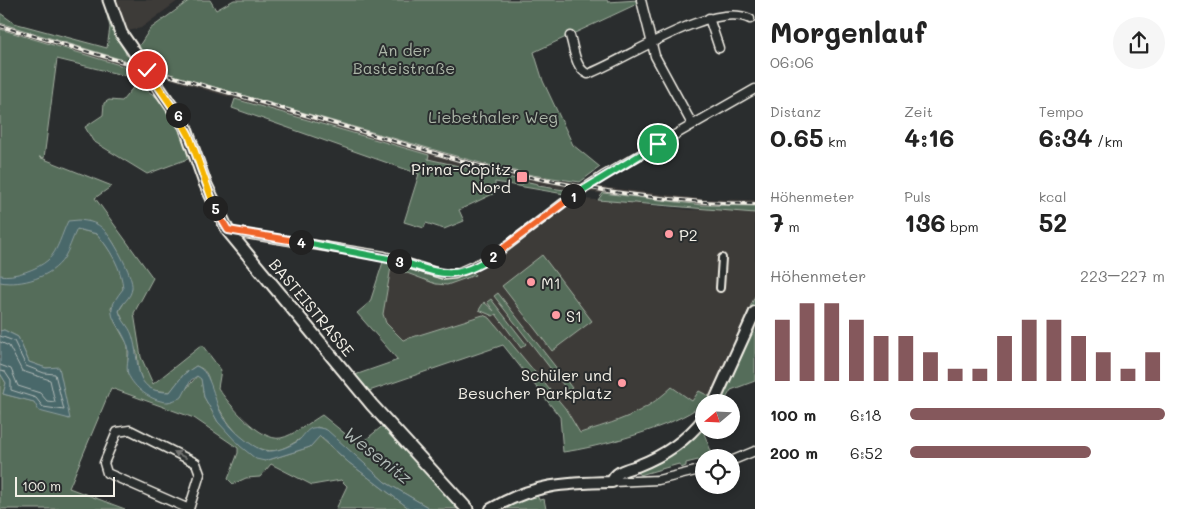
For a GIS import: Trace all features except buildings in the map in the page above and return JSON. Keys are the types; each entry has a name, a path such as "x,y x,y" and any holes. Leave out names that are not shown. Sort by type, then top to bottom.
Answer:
{"main road":[{"name":"BASTEISTRASSE","path":"109,0 121,33 185,126 205,183 228,230 372,405 467,509"}],"street":[{"path":"641,0 650,43 660,68 692,124"},
{"path":"570,36 581,71 588,74 650,43 709,18 742,15 750,19"},
{"path":"709,18 719,48"},
{"path":"228,230 384,256 450,275 490,258 586,187 755,89"},
{"path":"720,288 722,258"},
{"path":"718,394 755,312"},
{"path":"612,482 618,473 650,460 673,447 695,426"},
{"path":"130,430 196,463 200,474 189,509 107,473 104,463 117,432 130,430"},
{"path":"740,457 755,451"},
{"path":"492,509 518,494 553,485 658,480 695,471"}],"shaded area":[{"path":"116,0 179,0 141,28 128,31"},
{"path":"0,23 140,65 143,72 0,29"},
{"path":"149,68 484,164 582,184 571,191 524,181 523,184 515,183 516,179 428,159 429,155 151,73"},
{"path":"594,186 701,199 755,200 755,206 702,205 587,192"},
{"path":"581,199 646,203 646,205 691,210 711,208 755,213 755,296 712,394 695,394 695,400 692,401 672,387 654,403 635,415 579,433 565,408 483,315 403,340 386,323 383,314 391,267 436,284 475,274 472,270 477,268 481,270 547,221 547,217 568,203 577,203"}],"green space":[{"path":"103,0 105,0 128,50 125,51 126,55 132,55 140,65 0,23 0,13 14,23 107,48 110,27"},
{"path":"190,0 210,0 216,10 234,0 607,0 608,2 638,0 639,3 534,52 543,81 573,145 600,167 580,182 532,175 484,164 154,70 139,46 150,29"},
{"path":"0,29 143,72 152,88 143,80 57,59 44,158 39,157 112,186 95,198 153,278 134,313 141,357 153,384 202,345 221,370 218,388 229,403 254,428 273,438 281,438 286,437 322,415 359,445 385,424 460,509 431,509 385,482 326,430 317,427 281,449 270,451 248,443 230,425 212,394 207,374 196,366 184,374 170,392 152,390 144,385 139,372 137,353 119,311 125,301 123,277 118,254 108,235 100,227 88,221 77,229 97,234 106,245 121,274 123,290 111,308 115,322 128,345 128,374 168,402 187,388 197,376 201,378 204,397 218,422 265,461 310,447 319,436 348,462 410,509 336,509 347,486 341,480 312,485 271,464 260,477 246,478 233,484 228,479 238,453 238,448 194,418 111,388 69,488 125,509 0,509 0,373 6,383 3,394 35,402 69,419 59,368 46,368 29,362 18,337 4,330 0,331"},
{"path":"136,84 158,98 165,106 178,124 193,157 147,174 93,141 85,127 103,115 104,103 109,100 122,101"},
{"path":"235,99 429,155 428,159 516,179 515,183 523,184 524,181 538,184 538,186 571,191 572,194 495,182 495,193 459,210 464,221 444,229 426,223 424,228 404,222 419,174 232,108"},
{"path":"603,193 702,205 755,206 755,213 598,200"},
{"name":"S1","path":"542,255 592,321 552,351 502,286"},
{"path":"384,259 447,279 472,270 475,275 447,285 436,284 391,267 383,314 386,323 403,340 483,315 490,318 565,408 580,433 617,421 639,411 661,397 672,387 692,401 695,397 695,409 674,421 635,435 595,446 563,452 560,417 503,345 369,391 355,375 398,360 357,313 370,302"},
{"path":"498,293 572,388 568,391 494,296"},
{"path":"755,296 755,303 725,377 713,394"},
{"path":"491,299 526,344 521,348 496,314 493,316 479,310 484,302 494,311 487,302"},
{"path":"755,322 755,381 731,390 729,394 723,394 730,382"},
{"path":"695,430 695,439 706,439 710,449 695,449 695,461 686,463 686,466 681,468 679,464 640,475 635,471"},
{"path":"537,495 539,500 544,499 546,509 506,509 520,499"}],"water":[{"path":"68,221 88,221 101,227 116,246 126,266 132,288 130,295 119,311 132,335 143,382 149,387 158,391 170,392 184,374 196,366 202,369 206,375 220,412 227,423 251,444 266,451 275,450 285,448 298,441 312,428 327,430 385,482 431,509 410,509 348,462 320,436 310,447 265,461 256,459 240,446 218,422 204,397 201,379 197,376 191,380 182,397 172,401 167,402 155,399 139,389 128,374 128,347 112,313 116,299 123,289 120,274 111,253 97,234 77,229 64,258 52,270 35,279 17,283 0,282 0,275 5,276 25,272 38,267 48,260 57,247"},
{"path":"4,330 18,337 29,362 46,368 59,367 70,419 39,411 34,402 3,394 6,383 0,373 0,331"}],"railway":[{"path":"0,26 483,167 618,193 687,201 755,204"}],"place":[{"name":"Pirna-Copitz Nord","path":"522,177"},
{"name":"P2","path":"669,234"},
{"name":"M1","path":"531,282"},
{"name":"S1","path":"556,315"},
{"name":"Schüler und Besucher Parkplatz","path":"622,383"}],"route":[{"path":"147,70 185,126 205,183 217,212 228,230 384,256 444,275 455,274 490,258 576,194 658,144"}],"park label":[{"name":"An der Basteistraße","path":"404,58"},
{"name":"Liebethaler Weg","path":"493,116"}],"water label":[{"name":"Wesenitz","path":"378,455"}]}
